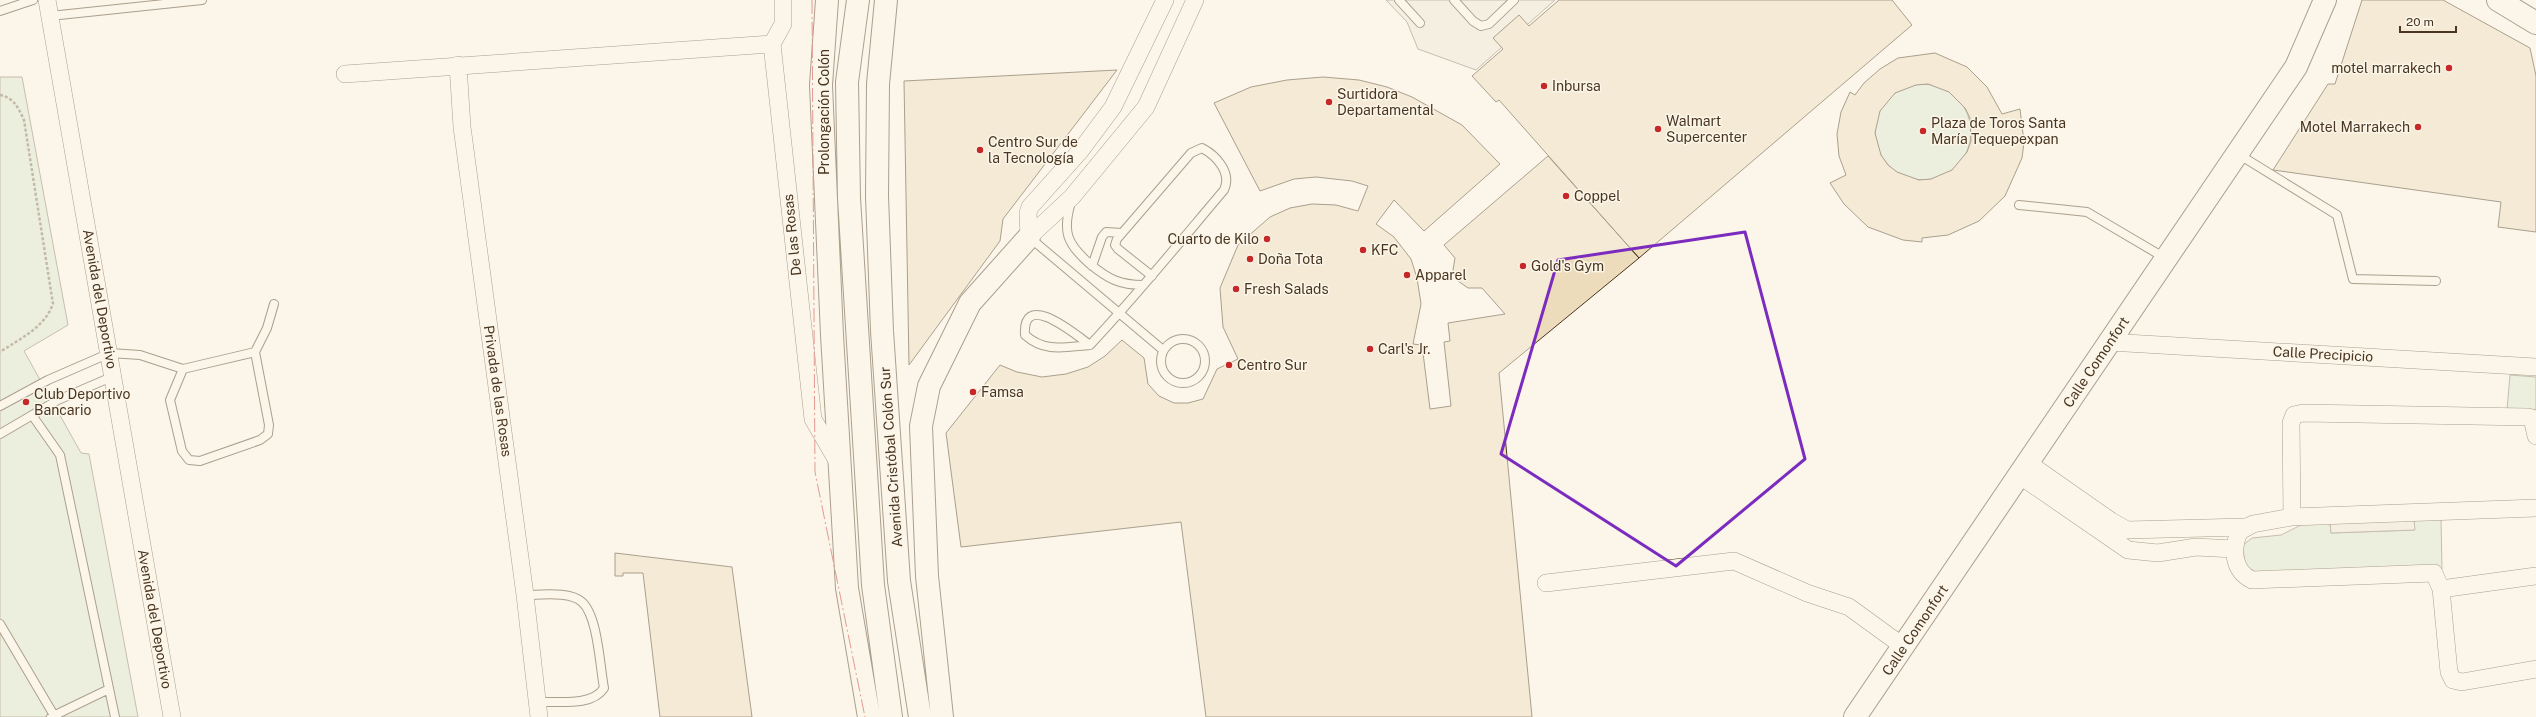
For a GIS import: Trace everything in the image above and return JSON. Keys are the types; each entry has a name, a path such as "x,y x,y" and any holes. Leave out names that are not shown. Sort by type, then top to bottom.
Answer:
{"main road":[{"name":"Prolongación Colón","path":"827,0 821,85 825,201 840,465"},
{"path":"858,0 847,82 849,198 873,585 891,717"},
{"name":"Avenida Cristóbal Colón Sur","path":"886,0 878,84 877,196 882,331 899,581 920,717"},
{"name":"Calle Comonfort","path":"1855,717 2296,68 2325,0"},
{"path":"2498,0 2536,22"},
{"path":"942,717 927,576 921,426 929,386 970,303 1029,237"},
{"path":"840,465 847,588 869,717"}],"street":[{"path":"345,74 772,44 783,24 784,0"},
{"path":"1029,237 1028,213 1030,207 1081,150 1113,107 1165,0"},
{"path":"1029,237 1072,197 1146,107 1195,0"},
{"name":"Avenida del Deportivo","path":"49,8 172,717"},
{"name":"De las Rosas","path":"772,44 813,419 840,465"},
{"name":"Privada de las Rosas","path":"458,66 462,127 525,595 538,710"},
{"name":"Calle Precipicio","path":"2110,342 2536,367"},
{"path":"2292,517 2291,423 2294,415 2528,417 2534,422 2536,436"},
{"path":"2024,469 2076,495 2111,522 2127,530 2245,527 2292,517 2536,508"},
{"path":"2024,469 2128,550 2158,553 2196,547 2234,549"},
{"path":"2245,527 2236,538 2234,549 2241,571 2252,580 2429,572 2436,575 2441,589 2449,672 2453,680 2462,682 2536,669"},
{"path":"1546,583 1734,561 1807,593 1849,607 1904,647"},
{"path":"2441,589 2536,576"}],"lane":[{"path":"0,11 33,0"},
{"path":"49,8 202,0"},
{"path":"1399,0 1420,23"},
{"path":"1454,0 1473,21 1481,26 1489,24 1514,0"},
{"path":"1090,345 1048,316 1038,314 1030,317 1024,327 1025,335 1035,344 1055,348 1090,345 1152,276 1224,190 1228,182 1226,173 1213,154 1202,148 1191,153 1122,233 1115,245 1152,276"},
{"path":"2237,154 2338,215 2352,276 2356,281 2436,281"},
{"path":"1072,197 1066,218 1068,235 1073,249 1107,278 1124,285 1143,285"},
{"path":"2019,205 2087,212 2166,258"},
{"path":"1092,266 1102,236 1106,232 1122,233"},
{"path":"1029,237 1163,350"},
{"path":"184,369 170,400 182,451 189,460 200,461 260,440 268,434 269,424 255,352 267,328 274,304"},
{"path":"1182,339 1193,341 1202,349 1205,360 1202,371 1194,379 1183,383 1172,380 1164,372 1161,361 1163,350 1171,342 1182,339"},
{"path":"0,406 48,380 110,353 140,354 184,369 255,352"},
{"path":"0,434 58,400 114,376"},
{"path":"32,415 60,455 115,717"},
{"path":"525,595 560,594 582,602 590,614 604,688 599,696 587,701 538,710"},
{"path":"0,624 54,716 109,689"}],"path":[{"path":"0,95 10,97 18,106 24,120 53,304 48,316 36,328 0,352"}],"highlighted area":[{"path":"1745,232 1805,459 1676,566 1501,454 1558,260"}],"green space":[{"name":"Club Deportivo Bancario","path":"0,77 22,77 68,325 24,351 81,453 89,454 138,717 0,717"},
{"name":"Plaza de Toros Santa María Tequepexpan","path":"1923,84 1941,88 1957,98 1967,114 1971,132 1967,150 1957,166 1941,176 1923,180 1905,176 1889,166 1879,150 1875,132 1879,114 1889,98 1905,88"},
{"path":"2510,375 2536,377 2536,410 2507,410"},
{"path":"2441,519 2442,569 2254,575 2245,568 2243,545 2252,538 2281,535 2303,524 2330,523 2331,533 2414,530 2414,520"}],"shaded area":[{"path":"1386,0 1555,0 1476,70 1418,49 1407,22"},
{"path":"2414,520 2415,530 2331,533 2330,523"}],"building":[{"name":"Walmart Supercenter","path":"1559,0 1892,0 1912,25 1639,258 1499,100 1496,102 1472,76 1503,49 1493,38 1519,15 1529,26"},
{"name":"Motel Marrakech","path":"2362,0 2443,0 2530,48 2536,76 2536,232 2498,227 2501,202 2273,170 2328,84 2335,84"},
{"path":"1935,53 1967,67 1987,87 2002,114 2020,109 2024,142 2022,158 2005,196 1979,221 1948,235 1922,238 1922,242 1903,240 1868,227 1844,204 1830,183 1846,175 1839,156 1837,134 1841,112 1850,92 1855,95 1864,83 1880,69 1898,58","holes":["1928,84 1949,92 1965,108 1970,118 1971,141 1967,152 1952,170 1931,179 1919,180 1897,172 1888,165 1881,155 1875,133 1880,111 1895,93 1916,85"]},
{"name":"Centro Sur de la Tecnología","path":"1117,70 1003,219 1000,241 909,365 904,81"},
{"path":"1323,77 1359,80 1387,87 1412,97 1462,125 1500,164 1424,231 1394,200 1376,224 1394,237 1411,259 1417,278 1421,304 1413,344 1422,345 1430,409 1451,406 1444,342 1450,341 1448,323 1505,314 1482,288 1468,288 1458,281 1453,270 1455,258 1444,245 1548,156 1639,258 1499,373 1532,717 1206,717 1181,522 961,547 946,433 1000,365 1017,372 1042,377 1066,374 1088,367 1105,356 1122,340 1144,358 1148,384 1159,396 1174,403 1188,403 1203,399 1217,369 1238,359 1223,327 1220,288 1238,245 1270,217 1290,208 1312,204 1336,205 1358,211 1368,186 1352,181 1316,177 1294,179 1260,191 1214,103 1251,87 1287,80"},
{"path":"615,553 732,567 752,717 660,717 643,573 623,573 623,576 615,576"}],"power":[{"path":"812,0 815,472 865,717"}],"place":[{"name":"motel marrakech","path":"2449,68"},
{"name":"Inbursa","path":"1544,86"},
{"name":"Surtidora Departamental","path":"1329,102"},
{"name":"Motel Marrakech","path":"2418,127"},
{"name":"Walmart Supercenter","path":"1658,129"},
{"name":"Plaza de Toros Santa María Tequepexpan","path":"1923,131"},
{"name":"Centro Sur de la Tecnología","path":"980,150"},
{"name":"Coppel","path":"1566,196"},
{"name":"Cuarto de Kilo","path":"1267,239"},
{"name":"KFC","path":"1363,250"},
{"name":"Doña Tota","path":"1250,259"},
{"name":"Gold's Gym","path":"1523,266"},
{"name":"Apparel","path":"1407,275"},
{"name":"Fresh Salads","path":"1236,289"},
{"name":"Carl's Jr.","path":"1370,349"},
{"name":"Centro Sur","path":"1229,365"},
{"name":"Famsa","path":"973,392"},
{"name":"Club Deportivo Bancario","path":"26,402"}]}
